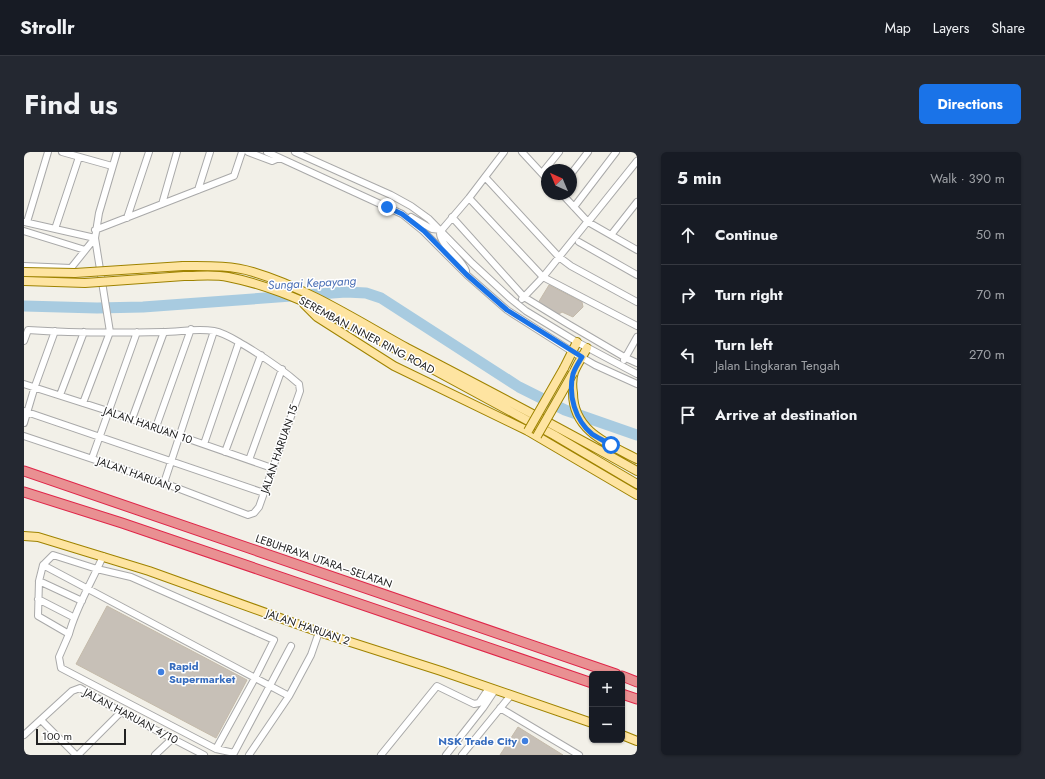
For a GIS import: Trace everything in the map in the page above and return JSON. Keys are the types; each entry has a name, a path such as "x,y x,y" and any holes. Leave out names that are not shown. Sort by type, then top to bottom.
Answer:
{"highway":[{"name":"LEBUHRAYA UTARA–SELATAN","path":"24,471 607,671"},
{"path":"24,492 122,523 589,682"},
{"path":"625,677 637,682"},
{"path":"625,695 637,699"}],"main road":[{"name":"SEREMBAN INNER RING ROAD","path":"24,272 75,273 183,266 219,266 251,271 280,281 554,435 637,484"},
{"name":"SEREMBAN INNER RING ROAD","path":"24,281 85,283 184,276 227,276 261,285 333,312 511,401 637,471"},
{"path":"300,300 317,317 394,366 528,431 637,495"},
{"path":"528,431 577,342"},
{"path":"537,436 587,348"},
{"path":"573,373 573,402 580,421 592,433 637,459"},
{"name":"JALAN HARUAN 2","path":"24,536 38,537 149,571 319,632 589,722"},
{"path":"625,736 637,740"}],"street":[{"path":"48,152 26,222 95,238"},
{"path":"62,152 112,166"},
{"path":"83,403 110,332 95,230 98,212 117,152"},
{"path":"127,218 150,152"},
{"path":"162,204 177,152"},
{"path":"198,190 210,152"},
{"path":"95,230 234,176 242,152"},
{"path":"248,152 272,161 279,158"},
{"path":"267,152 402,214 414,218 434,230 441,230"},
{"path":"295,152 405,202 430,219 472,263 517,304 543,323 616,364 637,374"},
{"path":"467,275 465,267 441,238 441,230 469,198 504,152"},
{"path":"522,152 541,172"},
{"path":"549,164 559,152"},
{"path":"577,166 588,152"},
{"path":"574,206 616,152"},
{"path":"55,229 79,157"},
{"path":"517,304 543,277 637,162"},
{"path":"485,177 559,257 571,266 637,302"},
{"path":"469,198 543,277 637,326"},
{"path":"568,200 588,222 637,250"},
{"path":"611,235 637,202"},
{"path":"402,214 424,231 467,275 507,310 582,357 637,384"},
{"path":"452,218 524,297 626,358 637,363"},
{"path":"24,231 86,250"},
{"path":"24,266 69,268 73,266 95,238"},
{"path":"579,242 637,275"},
{"path":"156,427 191,329"},
{"path":"24,341 28,330 164,332 191,329 214,331 224,334 282,369 249,460"},
{"path":"24,423 26,411 55,331"},
{"path":"164,483 214,331"},
{"path":"60,395 84,332"},
{"path":"92,458 137,332"},
{"path":"132,419 164,332"},
{"path":"616,364 626,358 637,337"},
{"path":"204,444 239,342"},
{"path":"226,452 261,355"},
{"name":"JALAN HARUAN 15","path":"254,513 259,507 300,391 299,384 282,369"},
{"name":"JALAN HARUAN 10","path":"24,384 35,386 272,468"},
{"path":"26,411 264,493"},
{"name":"JALAN HARUAN 9","path":"24,436 164,483 248,514 254,513"},
{"path":"69,634 38,616 39,581 43,565 53,555 96,569 131,578 274,640 216,749"},
{"path":"103,556 82,601 73,616 69,634 59,658 61,668 216,749 234,753 291,646"},
{"path":"43,565 289,696"},
{"path":"39,581 82,601"},
{"path":"38,599 73,616"},
{"path":"249,755 289,696 311,655 319,632"},
{"path":"381,755 437,686 474,704 479,703 492,689"},
{"name":"JALAN HARUAN 4/10","path":"24,735 76,689 80,688 121,712 204,755"},
{"path":"446,755 483,708 492,689"},
{"path":"462,755 511,695"},
{"path":"500,708 579,755"},
{"path":"40,720 77,755 121,712"},
{"path":"155,755 172,738"}],"building":[{"path":"549,285 582,302 583,307 573,317 562,312 555,314 538,303"},
{"name":"Rapid Supermarket","path":"107,606 247,680 216,738 76,664"},
{"name":"NSK Trade City","path":"518,727 563,755 500,755"}],"waterway":[{"name":"Sungai Kepayang","path":"24,306 97,308 143,307 346,292 366,293 381,298 519,387 565,410 637,435"}],"place":[{"name":"Rapid Supermarket","path":"161,672"},
{"name":"NSK Trade City","path":"525,741"}],"route":[{"path":"387,207 402,214 424,231 467,275 521,321 582,357 573,373 573,402 577,415 580,421 592,433 611,445"}]}
